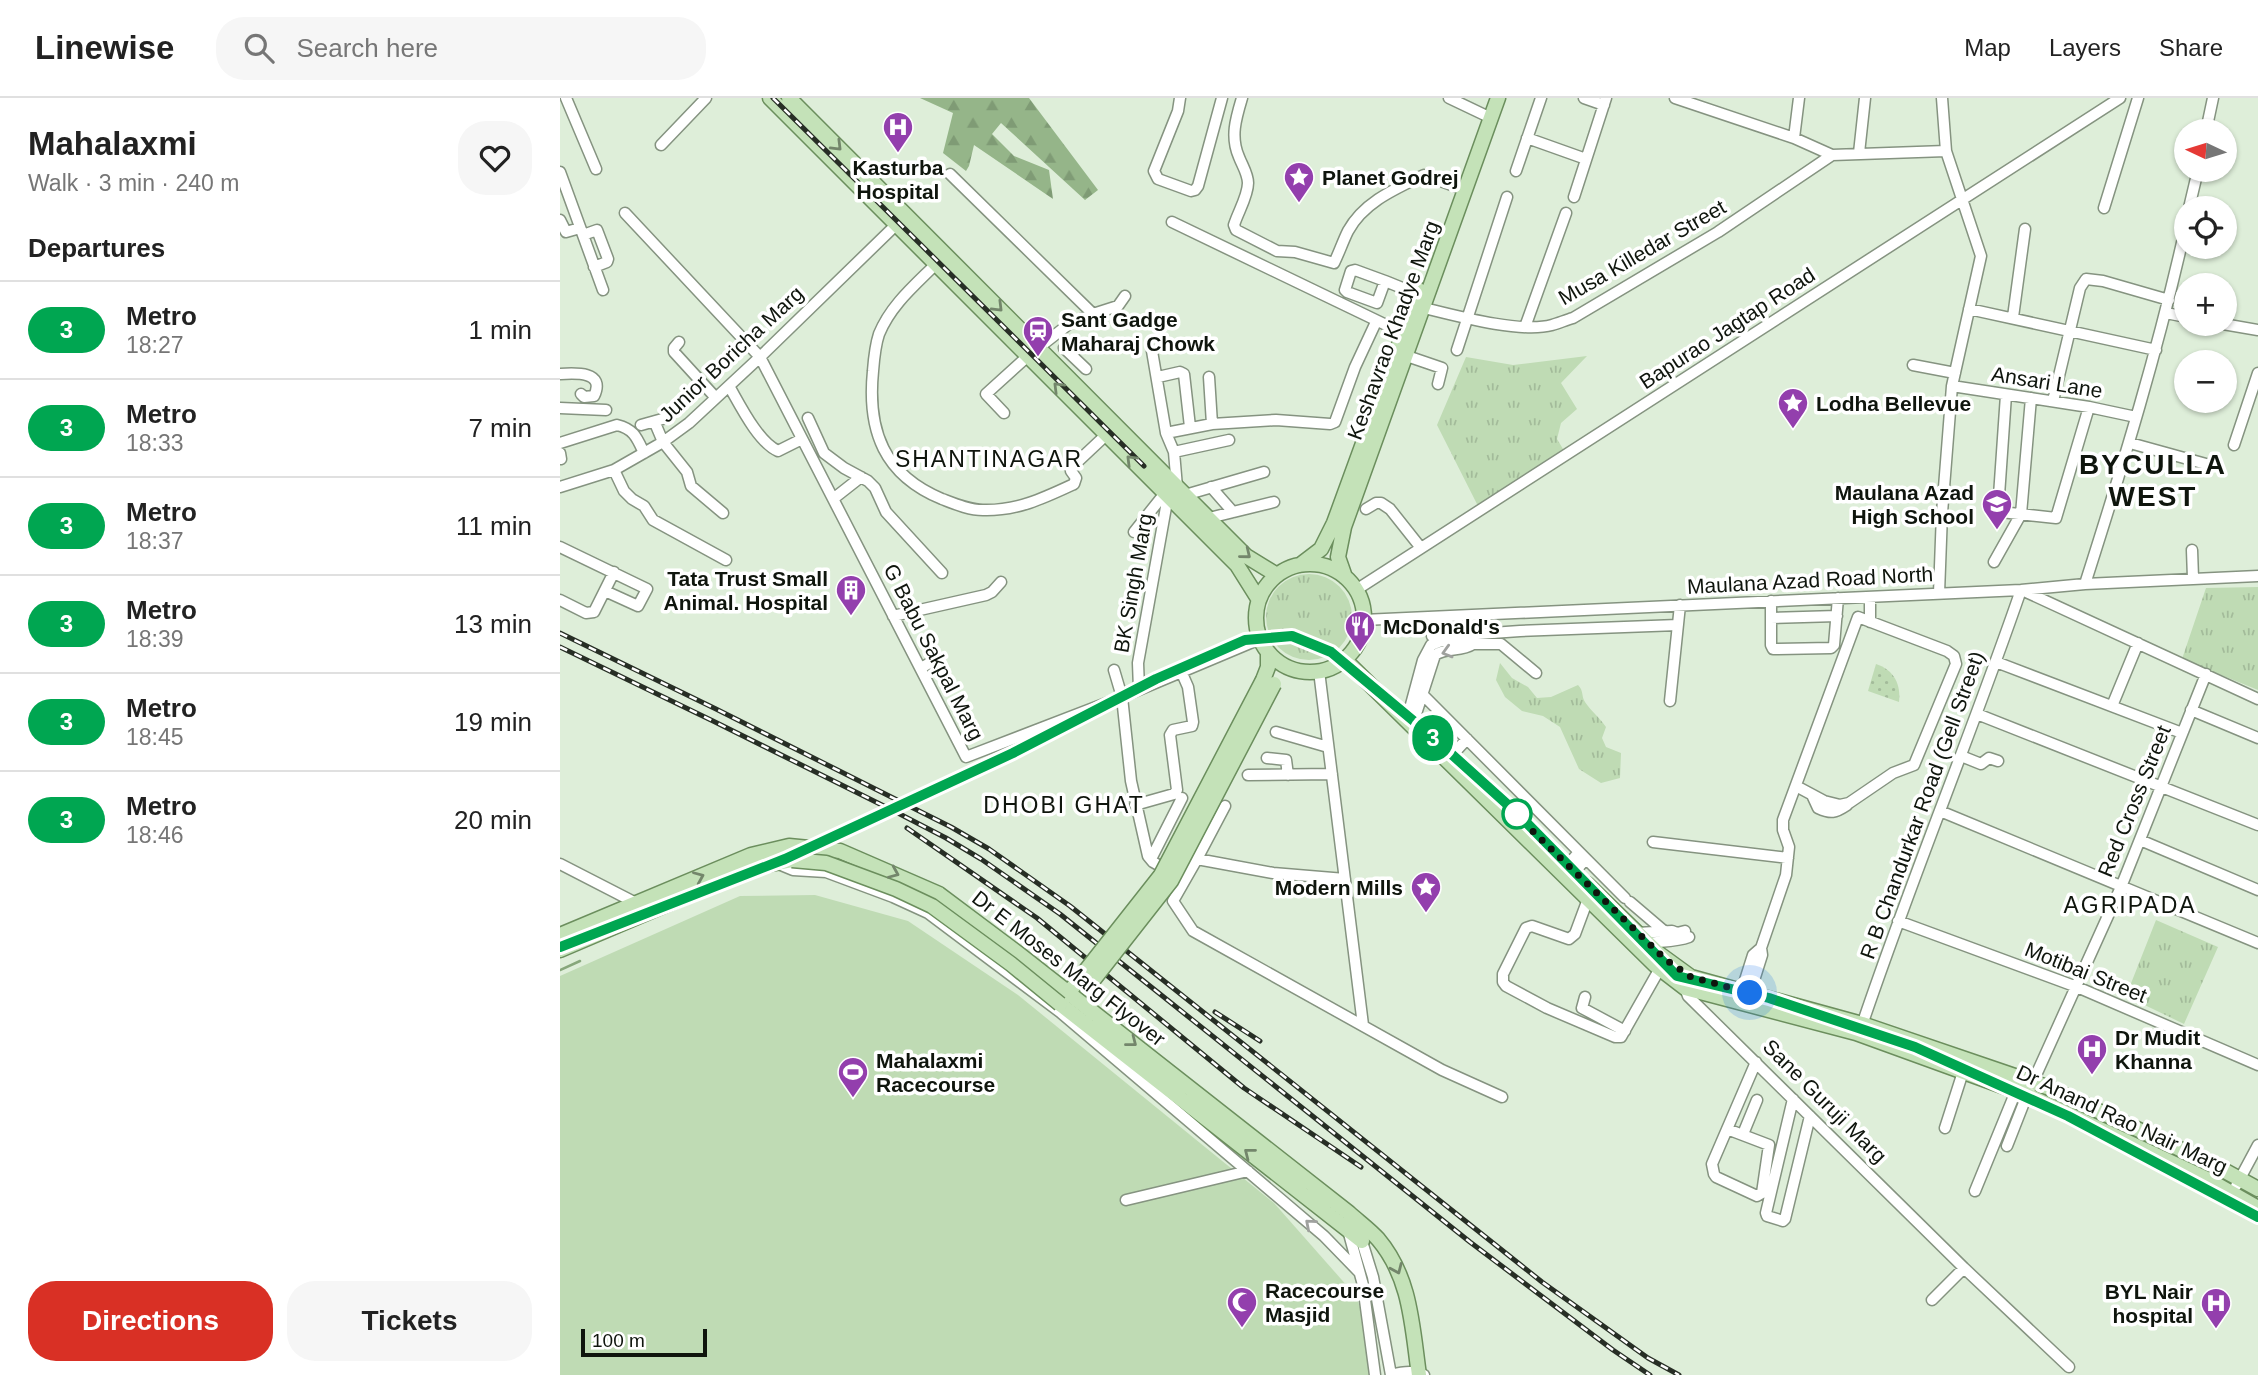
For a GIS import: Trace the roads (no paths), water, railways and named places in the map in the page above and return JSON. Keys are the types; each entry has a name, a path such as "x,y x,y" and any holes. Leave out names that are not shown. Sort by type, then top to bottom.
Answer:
{"main road":[{"path":"770,98 812,131 1033,352 1106,435 1200,516 1223,542 1259,600"},
{"path":"789,98 812,131"},
{"name":"Keshavrao Khadye Marg","path":"1487,116 1488,98"},
{"name":"Keshavrao Khadye Marg","path":"1300,565 1321,549 1334,523 1408,336 1487,116 1498,98"},
{"path":"901,220 936,264 1033,352 1069,379 1174,493"},
{"name":"Keshavrao Khadye Marg","path":"1345,578 1338,557 1345,527 1401,354"},
{"path":"1223,542 1277,575"},
{"path":"1316,564 1332,569 1356,590 1361,602 1363,630 1347,656 1332,667 1319,671 1295,670 1280,663 1268,652 1260,639 1256,619 1259,600 1266,586 1277,575 1288,568 1316,564"},
{"path":"1069,1002 1171,881 1269,682 1268,652"},
{"name":"Sane Guruji Marg","path":"1347,656 1412,714 1526,832 1642,938 1662,964"},
{"name":"Sane Guruji Marg","path":"1347,656 1454,759"},
{"path":"1269,682 1295,670"},
{"name":"Dr E Moses Marg Flyover","path":"560,935 751,855 789,846 830,849 898,874 939,894 1069,1002 1348,1222 1377,1237 1394,1260 1407,1292 1416,1374"},
{"name":"Dr E Moses Marg Flyover","path":"560,950 755,867 792,860 826,863 896,889 932,906 1011,964 1069,1002"},
{"name":"Sane Guruji Marg","path":"1568,872 1588,899 1662,964 1688,982"},
{"name":"Dr Anand Rao Nair Marg","path":"1688,982 1860,1029 2026,1089 2207,1179 2258,1208"},
{"name":"Dr Anand Rao Nair Marg","path":"1860,1029 1963,1072 2026,1089 2059,1093 2258,1189"},
{"name":"Dr E Moses Marg Flyover","path":"1348,1222 1362,1241"}],"street":[{"path":"566,98 596,169"},
{"path":"661,145 706,98"},
{"path":"1180,98 1178,111 1154,171 1158,179 1191,191 1198,186 1222,98"},
{"path":"1242,98 1233,135 1248,185 1234,225 1236,230 1277,251 1295,251 1334,263 1359,215 1382,195 1424,175 1461,188"},
{"path":"1449,98 1487,116"},
{"path":"1516,171 1541,98"},
{"path":"1574,197 1605,102 1584,98"},
{"path":"1675,98 1794,138 1832,155 1946,151"},
{"path":"1794,138 1800,98"},
{"path":"1859,153 1865,98"},
{"path":"1939,593 1952,386 1980,256 1946,151 1942,98"},
{"name":"Bapurao Jagtap Road","path":"1356,590 2120,98"},
{"path":"2104,208 2138,98"},
{"path":"2209,119 2213,98"},
{"path":"1527,138 1586,159"},
{"name":"Musa Killedar Street","path":"1385,281 1418,302 1467,318 1525,327 1550,326 1573,318 1718,232 1832,155"},
{"path":"950,174 1093,314"},
{"path":"561,178 603,290"},
{"path":"1457,350 1507,197"},
{"path":"1525,327 1566,212"},
{"name":"G Babu Sakpal Marg","path":"625,213 760,358 966,757 1122,697 1260,639"},
{"path":"560,220 566,232 582,232"},
{"name":"Junior Boricha Marg","path":"560,487 614,470 663,442 689,423 712,394 760,358 901,220"},
{"path":"1172,222 1408,336"},
{"path":"2013,317 2025,229"},
{"path":"2085,584 2130,443 2178,259"},
{"path":"936,264 898,302 880,332 876,345 871,407 885,452 902,473 920,490 959,506 981,511 1005,509 1032,503 1074,484 1076,478 1072,471 1073,466 1106,435"},
{"path":"2053,401 2080,288 2086,279 2103,281 2169,300"},
{"path":"1004,413 986,394 1069,324 1118,306 1125,296"},
{"path":"1969,309 2156,350"},
{"path":"2166,313 2174,315"},
{"path":"1166,433 1212,424 1276,419 1330,424 1335,422 1355,367 1376,322"},
{"path":"2237,326 2258,330"},
{"path":"679,342 674,352 712,394"},
{"path":"1064,348 1084,367 1069,379"},
{"name":"BK Singh Marg","path":"1139,689 1138,663 1174,493 1174,452 1166,433 1152,351"},
{"path":"1401,354 1442,368 1438,384"},
{"path":"1913,365 1955,373"},
{"path":"1158,377 1180,372 1185,374 1190,427"},
{"path":"560,373 583,373 593,377 596,383 594,396 584,397 581,394"},
{"path":"2234,445 2258,373"},
{"path":"1209,377 1212,424"},
{"path":"723,384 747,419 775,451 802,439"},
{"name":"Ansari Lane","path":"1952,386 2136,417"},
{"path":"2006,395 1998,510 2001,512 2051,519 2057,516 2089,407"},
{"path":"1994,562 2021,514 2031,398"},
{"path":"560,408 606,410"},
{"path":"808,418 824,453 875,488 886,512 942,573"},
{"path":"640,425 660,421 663,442 687,472 691,486 723,513"},
{"path":"560,443 617,425 635,433 644,453"},
{"path":"1174,452 1229,440"},
{"path":"2130,443 2206,464"},
{"path":"813,460 824,453"},
{"path":"614,470 624,491 644,506 659,524 726,559"},
{"path":"1134,532 1174,493 1264,472"},
{"path":"833,499 861,477"},
{"path":"1211,486 1233,512"},
{"path":"1200,516 1233,512 1274,502"},
{"path":"1366,509 1376,503 1386,505 1421,548"},
{"path":"653,536 659,524"},
{"path":"560,547 647,589 638,606 609,593"},
{"path":"2192,550 2193,578"},
{"path":"560,600 591,614 609,593 618,574"},
{"name":"Maulana Azad Road North","path":"1363,620 2021,590 2085,584 2258,576"},
{"path":"893,616 986,595 1000,582"},
{"path":"2021,590 2258,699"},
{"name":"R B Chandurkar Road (Gell Street)","path":"1860,1029 2021,590"},
{"path":"1743,995 1754,955 1761,948 1786,876 1789,847 1783,830 1783,820 1864,597"},
{"path":"1864,597 1870,622"},
{"path":"1771,601 1772,648 1775,650 1833,647 1838,598"},
{"path":"1670,701 1680,605"},
{"path":"1582,610 1582,629"},
{"path":"1526,612 1526,631"},
{"path":"1771,618 1837,616"},
{"path":"1431,617 1434,637 1678,625"},
{"path":"1796,786 1824,801 1840,805 1849,803 1893,774 1913,765 1956,664 1954,656 1947,650 1858,617"},
{"path":"1412,714 1423,660 1431,645 1441,641 1501,644 1536,673"},
{"path":"2112,706 2138,643"},
{"path":"1412,714 1437,653 1473,644"},
{"path":"920,668 933,661"},
{"path":"1996,662 2182,733"},
{"path":"1114,670 1122,697 1135,805 1148,856 1184,879"},
{"path":"1135,805 1174,794 1177,790 1170,735 1173,730 1192,726 1193,722 1188,687 1181,671"},
{"path":"1319,671 1363,1025"},
{"name":"Red Cross Street","path":"2026,1089 2077,987 2121,887 2206,674"},
{"path":"930,687 943,681"},
{"path":"1422,694 1582,855 1664,931"},
{"path":"942,710 954,703"},
{"path":"2191,710 2258,737"},
{"path":"1977,714 2258,825"},
{"path":"1276,732 1328,747"},
{"path":"1454,759 1466,739"},
{"path":"1961,756 1981,764 1989,758 1998,761"},
{"path":"1267,758 1286,760 1288,775"},
{"path":"1248,775 1332,774"},
{"path":"1151,859 1182,798"},
{"path":"1225,806 1173,901 1193,931 1442,1070 1502,1097"},
{"path":"1940,811 2258,943"},
{"path":"2140,840 2258,890"},
{"path":"1653,842 1788,858"},
{"path":"1568,872 1582,855"},
{"path":"1198,859 1273,873 1345,879"},
{"path":"776,863 793,870 830,874 928,913 1060,1012 1324,1236 1359,1272"},
{"path":"560,864 636,903"},
{"path":"1588,899 1575,934 1569,939 1532,926 1525,928 1503,974 1503,982 1547,1008 1620,1037 1662,964"},
{"name":"Motibai Street","path":"1898,921 2077,987 2258,1065"},
{"path":"1664,931 1687,934 1679,941 1642,938 1664,931"},
{"name":"Sane Guruji Marg","path":"1688,982 1688,996 1964,1268 2069,1367"},
{"path":"1585,997 1582,1008 1625,1031"},
{"path":"1727,1129 1769,1145 1762,1192 1758,1196 1713,1174 1712,1164 1727,1129 1756,1062"},
{"path":"1945,1128 1963,1072"},
{"path":"2007,1146 2026,1089"},
{"path":"1975,1191 2026,1089"},
{"path":"1793,1099 1766,1213 1768,1216 1783,1221 1786,1219 1810,1116"},
{"path":"1743,1134 1757,1100"},
{"path":"2232,1194 2258,1145"},
{"path":"1126,1200 1248,1171"},
{"path":"1348,1222 1363,1285 1375,1375"},
{"path":"1362,1241 1373,1277 1391,1375 1416,1374"},
{"path":"1932,1300 1964,1268"}],"waterway":[{"path":"560,970 580,961"}],"railway":[{"path":"773,98 1144,466"},
{"path":"560,633 951,827 989,849 1070,906 1542,1282 1648,1358 1679,1375"},
{"path":"560,647 894,811 981,859 1060,914 1470,1242 1650,1375"},
{"path":"907,828 1037,918 1244,1088 1361,1167"},
{"path":"1215,1012 1260,1041"}],"metro line":[{"name":"3","path":"560,947 785,859 1013,753 1156,679 1245,640 1292,636 1331,652 1428,733 1518,814 1677,976 1769,998 1915,1047 2068,1116 2258,1217"}],"place":[{"name":"Kasturba Hospital","path":"898,154"},
{"name":"Planet Godrej","path":"1299,204"},
{"name":"Sant Gadge Maharaj Chowk","path":"1038,358"},
{"name":"Lodha Bellevue","path":"1793,430"},
{"name":"Maulana Azad High School","path":"1997,531"},
{"name":"Tata Trust Small Animal. Hospital","path":"851,617"},
{"name":"McDonald's","path":"1360,653"},
{"name":"Modern Mills","path":"1426,914"},
{"name":"Dr Mudit Khanna","path":"2092,1076"},
{"name":"Mahalaxmi Racecourse","path":"853,1099"},
{"name":"Racecourse Masjid","path":"1242,1329"},
{"name":"BYL Nair hospital","path":"2216,1330"}],"district":[{"name":"SHANTINAGAR","path":"989,459"},
{"name":"BYCULLA WEST","path":"2153,480"},
{"name":"DHOBI GHAT","path":"1064,805"},
{"name":"AGRIPADA","path":"2130,905"}]}
